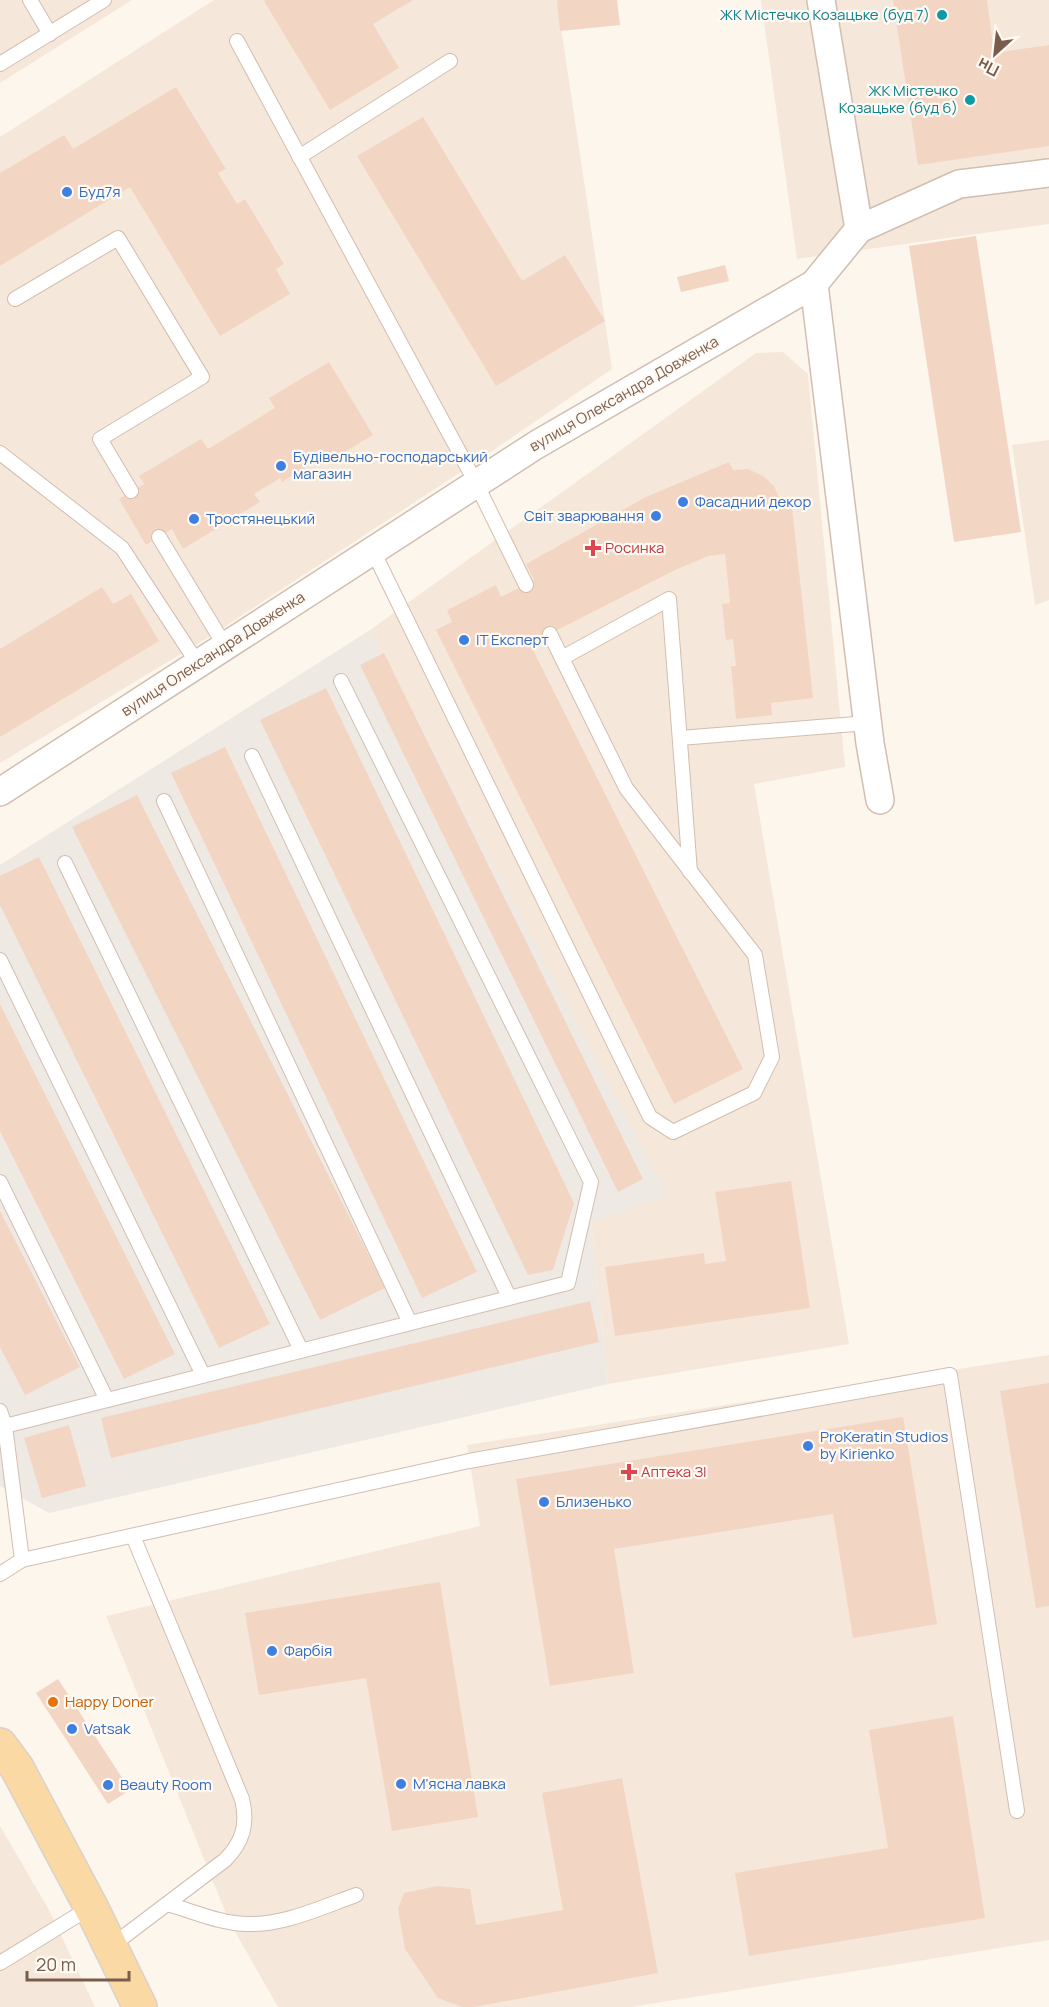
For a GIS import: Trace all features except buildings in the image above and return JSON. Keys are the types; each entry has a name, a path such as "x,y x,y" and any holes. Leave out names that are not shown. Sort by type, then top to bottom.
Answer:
{"main road":[{"path":"0,1745 17,1768 141,2007"}],"street":[{"path":"821,0 859,228"},
{"path":"880,800 868,723 814,284 859,228 959,184 1049,173"},
{"name":"вулиця Олександра Довженка","path":"0,792 536,445 814,284"}],"lane":[{"path":"30,0 50,34"},
{"path":"0,64 104,0"},
{"path":"237,41 476,483 526,585"},
{"path":"299,157 450,61"},
{"path":"15,299 118,238 202,377 100,439 131,491"},
{"path":"0,453 122,548 198,664"},
{"path":"159,537 225,646"},
{"path":"373,551 650,1117 673,1132 754,1093 772,1057 755,955 626,788 550,634"},
{"path":"562,658 669,599 690,872"},
{"path":"2,1423 107,1400 568,1283 591,1182 341,681"},
{"path":"680,738 868,723"},
{"path":"252,756 509,1298"},
{"path":"164,801 410,1323"},
{"path":"65,863 301,1350"},
{"path":"0,960 203,1376"},
{"path":"0,1182 107,1400"},
{"path":"0,1574 22,1560 469,1461 950,1375 1017,1811"},
{"path":"0,1411 22,1560"},
{"path":"110,1947 233,1852 243,1832 244,1810 133,1536"},
{"path":"167,1904 226,1921 246,1924 267,1923 356,1895"},
{"path":"0,1963 91,1907"}],"shaded area":[{"path":"0,0 132,0 0,83"},
{"path":"214,0 557,0 612,369 467,468 204,640 0,763 0,137"},
{"path":"761,0 1049,0 1049,224 797,259"},
{"path":"783,352 808,374 845,767 754,784 849,1344 608,1384 591,1223 667,1196 370,630 756,353"},
{"path":"1049,440 1049,600 1035,605 1012,445"},
{"path":"370,630 668,1196 591,1223 608,1384 49,1513 0,1486 0,865"},
{"path":"1049,1355 1049,1940 631,2007 278,2007 229,1921 106,1616 480,1526 467,1445"},
{"path":"0,1826 49,1910 95,2007 0,2007"}],"place":[{"name":"ЖК Містечко Козацьке (буд 7)","path":"942,15"},
{"name":"ЖК Містечко Козацьке (буд 6)","path":"970,100"},
{"name":"Буд7я","path":"67,192"},
{"name":"Будівельно-господарський магазин","path":"281,466"},
{"name":"Фасадний декор","path":"683,502"},
{"name":"Світ зварювання","path":"656,516"},
{"name":"Тростянецький","path":"194,519"},
{"name":"Росинка","path":"593,548"},
{"name":"IT Експерт","path":"464,640"},
{"name":"ProKeratin Studios by Kirienko","path":"808,1446"},
{"name":"Аптека ЗІ","path":"629,1472"},
{"name":"Близенько","path":"544,1502"},
{"name":"Фарбія","path":"272,1651"},
{"name":"Happy Doner","path":"53,1702"},
{"name":"Vatsak","path":"72,1729"},
{"name":"М'ясна лавка","path":"401,1784"},
{"name":"Beauty Room","path":"108,1785"}]}
